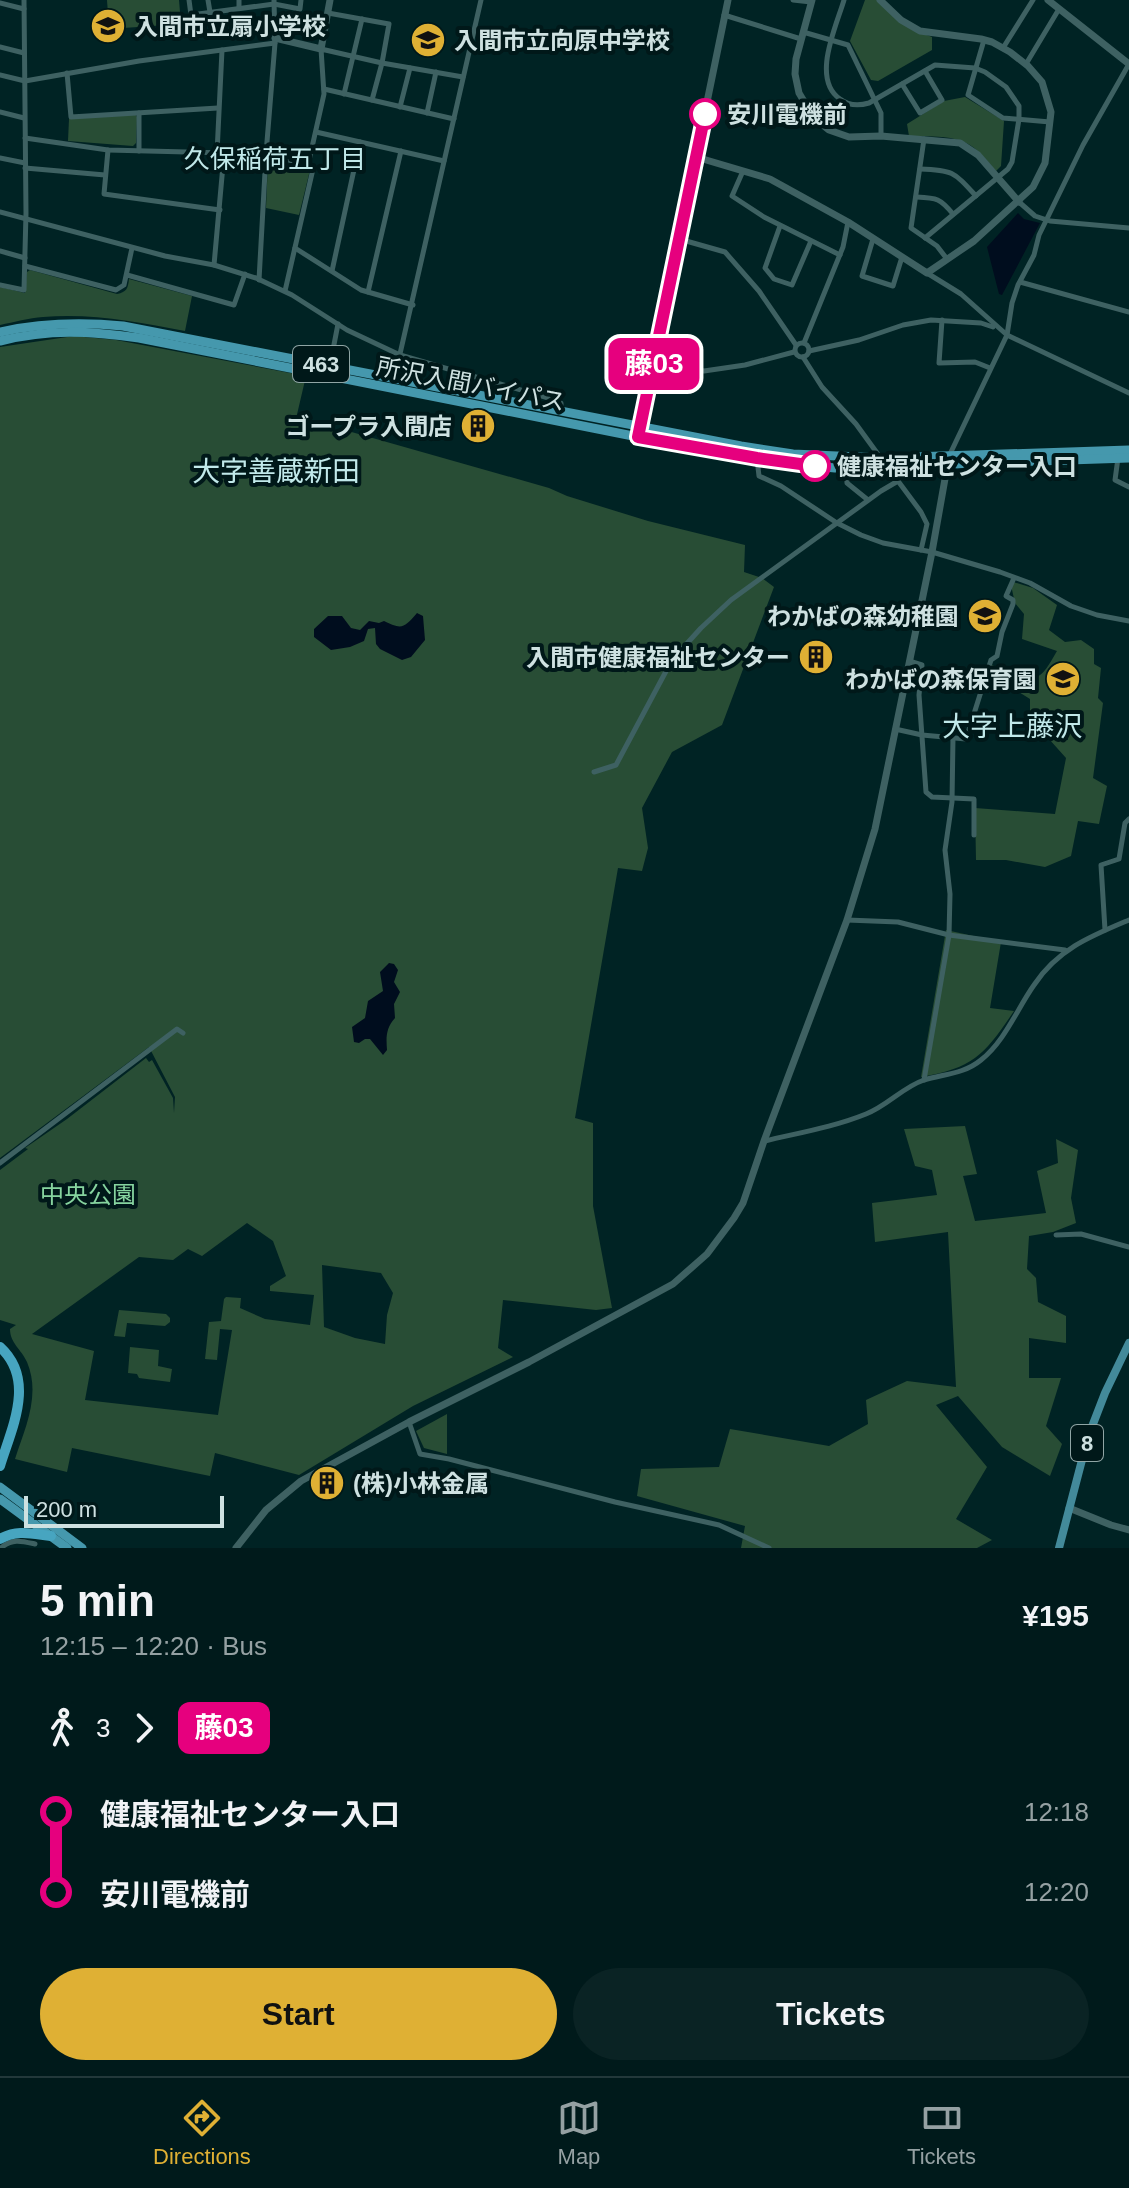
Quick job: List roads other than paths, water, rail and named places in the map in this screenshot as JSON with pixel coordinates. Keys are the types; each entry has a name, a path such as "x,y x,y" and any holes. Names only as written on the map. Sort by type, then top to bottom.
{"highway":[{"name":"所沢入間バイパス","path":"0,332 56,323 123,326 330,366 394,384 561,410 639,432 793,454 948,459 1124,458"},
{"name":"所沢入間バイパス","path":"0,341 34,334 91,331 139,338 394,384 796,464 846,467 1129,450"},
{"path":"0,1347 15,1365 20,1383 19,1405 0,1446"},
{"path":"0,1356 14,1384 10,1425 0,1466"},
{"path":"0,1487 82,1548"},
{"path":"0,1499 67,1548"},
{"path":"0,1539 20,1532 51,1536"}],"main road":[{"name":"8","path":"1059,1548 1096,1414 1129,1343"}],"street":[{"path":"0,285 24,290 24,0"},
{"path":"189,0 191,15 274,2 300,9 301,0"},
{"path":"208,0 210,12"},
{"path":"239,0 239,8"},
{"path":"308,165 324,89 321,49 330,0"},
{"path":"394,384 481,0"},
{"path":"639,432 728,0"},
{"path":"793,0 811,1 796,59 796,84 814,118 829,130 849,137 949,141 978,155 1030,213 1046,220 1129,228"},
{"path":"844,0 825,69 832,93 841,100 860,106 935,65 975,68 985,72 1006,87 1019,106 1012,162 1008,169 925,238"},
{"path":"880,0 901,20 920,31 984,40 1003,48 1035,73 1047,92 1051,112 1041,173 1033,187 974,241 927,273"},
{"path":"1003,48 1033,0"},
{"path":"236,1548 266,1510 301,1481 529,1362 683,1276 707,1254 743,1203 847,920 875,829 948,459 1007,335 1012,303 1034,255 1039,235 1083,145 1129,64 1048,0"},
{"path":"259,280 275,41 274,2"},
{"path":"0,3 24,9"},
{"path":"1026,64 1059,9"},
{"path":"328,13 389,24 372,100"},
{"path":"724,15 848,45 881,113 881,136"},
{"path":"344,94 362,19"},
{"path":"984,40 968,95 1003,118 1051,122"},
{"path":"0,75 25,81 275,41 463,77"},
{"path":"0,47 24,53"},
{"path":"217,153 222,50"},
{"path":"400,107 410,68"},
{"path":"902,84 920,113 942,100 925,71"},
{"path":"427,113 436,72"},
{"path":"67,73 71,117 218,108"},
{"path":"324,89 454,119"},
{"path":"0,112 24,118"},
{"path":"139,113 139,151"},
{"path":"316,132 444,161"},
{"path":"25,138 108,150 266,154 308,165 313,169 285,291"},
{"path":"924,139 911,228 937,246 947,259"},
{"path":"332,271 360,142"},
{"path":"108,150 104,194 220,210"},
{"path":"368,292 401,151"},
{"path":"214,265 224,154"},
{"path":"696,157 770,179 848,222 927,273 972,303 1007,335 1129,393"},
{"path":"0,158 25,166 105,175"},
{"path":"920,169 946,170 957,175 976,196"},
{"path":"744,171 732,196 780,226 840,255"},
{"path":"916,197 936,198 953,214"},
{"path":"0,212 132,248 245,274 285,291 338,324 400,355 552,399 561,403 561,410"},
{"path":"654,361 704,371 745,365 804,343 840,255 848,222"},
{"path":"780,226 765,268 774,279 792,285 811,241"},
{"path":"679,239 725,252 759,291 799,357 803,357 822,387 856,424 881,458"},
{"path":"873,239 862,276 893,286 902,257"},
{"path":"0,251 25,262 116,290 124,285 132,248"},
{"path":"295,248 352,286 413,305"},
{"path":"127,275 234,305 245,274"},
{"path":"1020,282 1129,312"},
{"path":"803,357 809,351 859,340 903,325 942,320 981,323 998,329"},
{"path":"942,320 939,363 975,362 991,368"},
{"path":"330,366 338,324"},
{"path":"804,343 809,351"},
{"path":"757,458 759,476 763,480 781,486 837,523 883,543 932,552 1030,583 1071,606 1129,621"},
{"path":"1124,458 1115,480 1129,487"},
{"path":"846,467 847,483 868,500"},
{"path":"594,772 616,765 672,660 701,628 731,600 898,481 927,524 921,550"},
{"path":"895,729 966,739 986,673 991,660 997,656 1013,604 1013,600 1006,596 1014,578"},
{"path":"909,661 922,665 919,695 926,792 932,797 974,799 974,835"},
{"path":"924,1080 949,935 950,894 945,850 952,798 953,737"},
{"path":"1105,930 1101,865 1119,859 1125,823 1129,819"},
{"path":"847,920 898,922 949,935 1066,950"},
{"path":"764,1141 868,1113 924,1080 968,1069 984,1058 1050,964 1066,950 1129,920"},
{"path":"0,1163 177,1029 183,1033"},
{"path":"1056,1235 1081,1234 1129,1247"},
{"path":"409,1422 420,1454 719,1525 769,1548"},
{"path":"1069,1508 1129,1530"},
{"path":"1,1548 17,1540 35,1544"}],"water":[{"path":"1018,213 1024,219 1040,223 1002,295 999,294 987,247"},
{"path":"417,613 423,616 425,640 411,657 402,660 380,649 376,644 375,628 368,629 364,641 331,650 314,637 314,629 328,616 342,616 351,628 360,630 369,621 402,626"},
{"path":"389,963 398,970 394,982 400,992 394,1004 395,1018 388,1029 387,1050 383,1055 370,1039 354,1042 352,1027 365,1018 368,1001 383,991 380,972"}],"place":[{"name":"入間市立扇小学校","path":"108,26"},
{"name":"入間市立向原中学校","path":"428,40"},
{"name":"安川電機前","path":"705,114"},
{"name":"ゴープラ入間店","path":"478,426"},
{"name":"健康福祉センター入口","path":"815,466"},
{"name":"わかばの森幼稚園","path":"985,616"},
{"name":"入間市健康福祉センター","path":"816,657"},
{"name":"わかばの森保育園","path":"1063,679"},
{"name":"(株)小林金属","path":"327,1483"}],"district":[{"name":"久保稲荷五丁目","path":"275,159"},
{"name":"大字善蔵新田","path":"276,471"},
{"name":"大字上藤沢","path":"1012,726"}],"park label":[{"name":"中央公園","path":"88,1194"}]}
